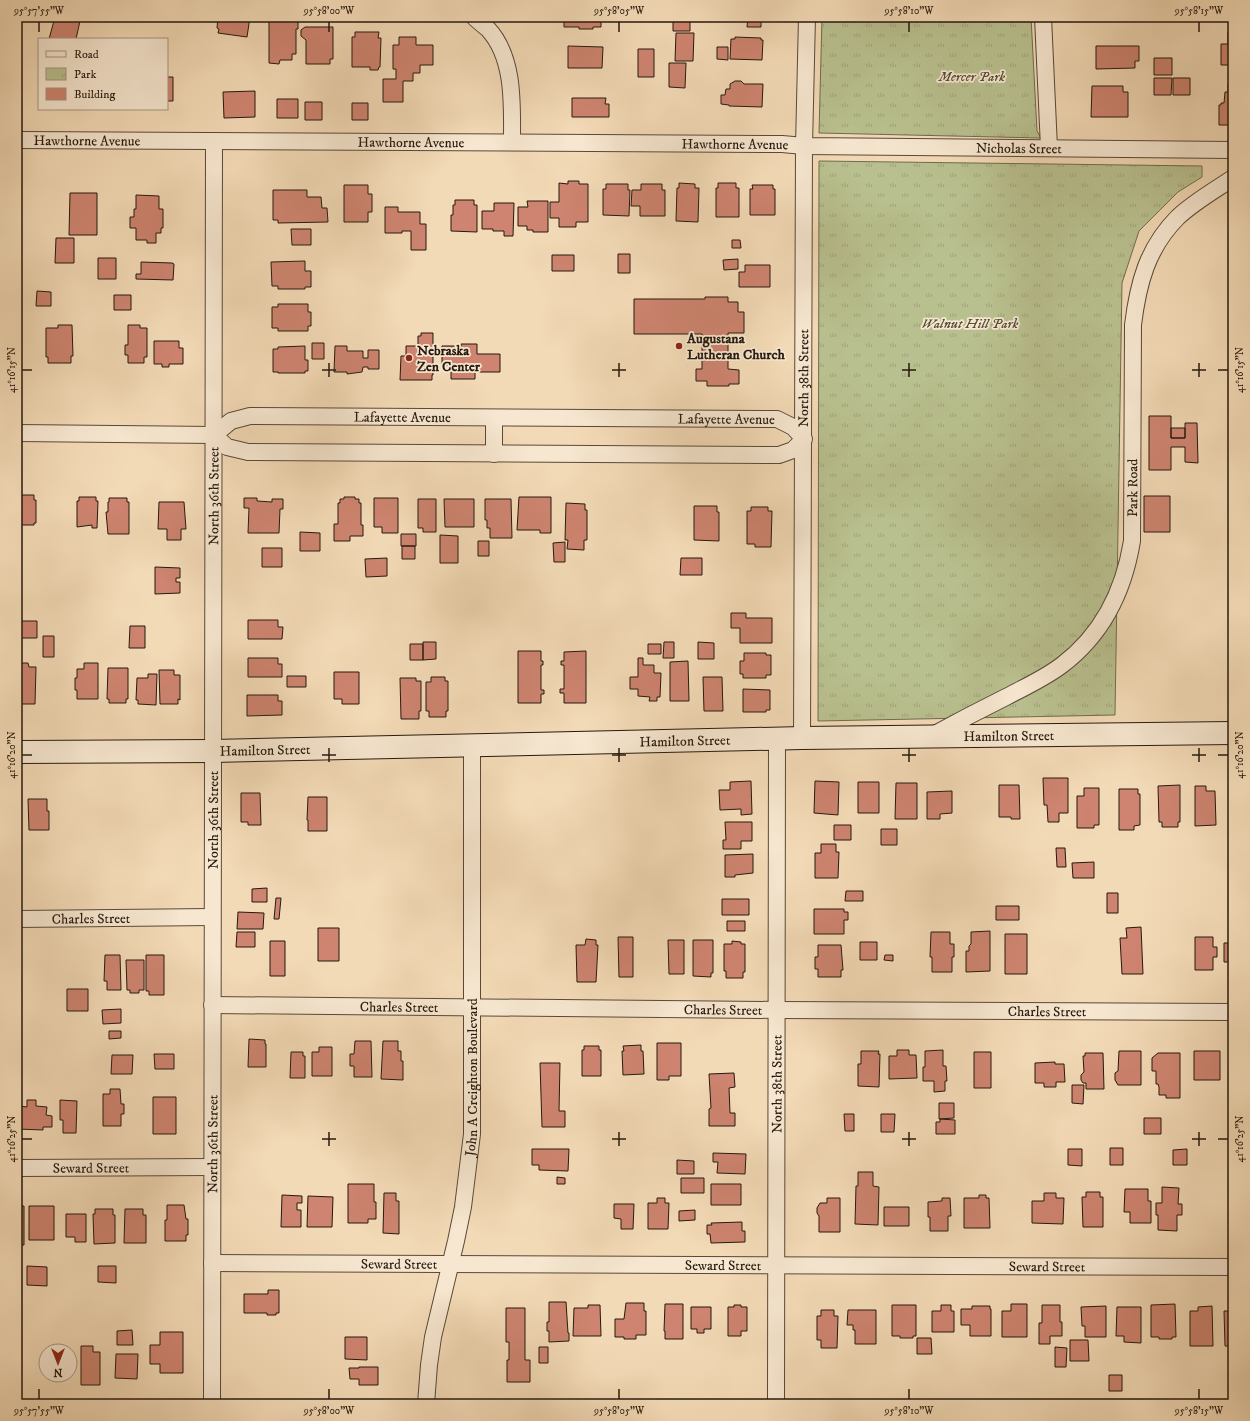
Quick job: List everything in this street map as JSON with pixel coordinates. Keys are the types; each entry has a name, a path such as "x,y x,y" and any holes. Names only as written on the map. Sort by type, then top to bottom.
{"main road":[{"name":"Hamilton Street","path":"17,752 213,751 802,738 1233,733"}],"street":[{"path":"474,17 489,30 506,63 510,82 512,142"},
{"name":"North 38th Street","path":"802,738 804,146 807,17"},
{"path":"1043,17 1049,148"},
{"name":"Hawthorne Avenue","path":"17,140 782,144 804,146"},
{"name":"North 36th Street","path":"212,1404 214,141"},
{"name":"Nicholas Street","path":"804,146 1233,150"},
{"name":"Park Road","path":"929,737 1027,686 1061,666 1087,642 1100,627 1109,612 1119,592 1125,575 1132,541 1133,325 1136,298 1143,273 1159,242 1178,217 1188,208 1233,178"},
{"name":"Lafayette Avenue","path":"214,435 231,421 250,416 777,420 793,427 804,439"},
{"path":"494,418 494,454"},
{"path":"17,433 214,435 227,447 248,452 494,454 779,455 793,450 804,439"},
{"name":"North 38th Street","path":"776,1404 777,739"},
{"name":"John A Creighton Boulevard","path":"426,1404 433,1337 463,1207 472,1134 472,746"},
{"name":"Charles Street","path":"17,919 212,917"},
{"name":"Charles Street","path":"212,1006 1233,1012"},
{"name":"Seward Street","path":"17,1168 212,1167"},
{"name":"Seward Street","path":"212,1262 1233,1267"}],"green space":[{"name":"Mercer Park","path":"822,17 1031,17 1037,131 1041,138 819,133"},
{"name":"Walnut Hill Park","path":"819,161 1202,166 1202,177 1178,192 1139,231 1122,283 1115,715 818,721"}],"building":[{"path":"55,17 65,17 80,21 76,38 49,38"},
{"path":"218,17 250,17 247,37 218,33"},
{"path":"269,17 298,17 298,29 296,29 296,54 292,54 292,60 280,60 279,64 269,63"},
{"path":"564,17 601,17 601,27 593,27 593,29 579,29 579,27 564,27"},
{"path":"748,17 761,17 761,27 747,27"},
{"path":"673,19 690,19 690,31 673,31"},
{"path":"305,27 333,27 333,59 330,59 330,64 306,64 306,40 301,36 301,30"},
{"path":"355,32 379,32 378,38 381,38 380,67 378,70 370,70 370,67 352,67 352,37 355,37"},
{"path":"1228,32 1233,32 1233,74 1231,74 1231,65 1221,65 1221,44 1228,44"},
{"path":"676,33 694,33 693,61 675,61"},
{"path":"399,37 416,37 416,45 433,45 433,65 420,65 420,73 413,73 413,81 403,81 403,102 383,102 383,79 396,79 396,69 393,69 393,45 399,45"},
{"path":"735,37 761,38 761,40 763,40 762,60 730,59 731,39 735,39"},
{"path":"568,46 603,47 602,68 568,68"},
{"path":"1096,46 1139,46 1139,61 1135,61 1135,68 1096,69"},
{"path":"717,47 728,47 728,60 717,59"},
{"path":"638,49 654,49 654,77 638,77"},
{"path":"1154,58 1172,58 1172,75 1154,75"},
{"path":"669,63 686,63 685,88 669,87"},
{"path":"168,77 173,77 173,101 168,101"},
{"path":"1154,78 1172,78 1171,95 1154,95"},
{"path":"1173,78 1190,78 1190,95 1173,95"},
{"path":"735,81 741,81 744,84 763,84 762,107 729,106 721,104 721,95 725,95 726,89 730,89 730,84"},
{"path":"1228,84 1233,84 1233,125 1219,125 1219,105 1224,103 1225,92 1228,92"},
{"path":"1092,86 1123,86 1123,92 1128,92 1128,117 1091,117"},
{"path":"255,91 255,117 224,118 223,92"},
{"path":"572,98 606,98 605,104 609,104 609,117 572,117"},
{"path":"277,99 298,99 298,118 277,118"},
{"path":"305,102 322,102 322,120 305,120"},
{"path":"352,103 368,103 368,120 352,120"},
{"path":"568,181 579,181 579,184 588,184 588,222 576,222 576,227 559,227 559,218 550,218 550,202 559,202 559,183 568,184"},
{"path":"679,183 695,184 695,188 699,188 698,222 676,221 677,188 679,188"},
{"path":"718,183 736,183 736,188 739,188 739,217 716,217 716,188 718,188"},
{"path":"606,184 628,184 628,190 630,190 629,216 603,215 603,189 606,189"},
{"path":"641,184 662,184 662,190 665,190 665,216 640,216 640,206 631,206 632,190 641,190"},
{"path":"344,185 368,185 368,194 372,194 372,212 368,212 368,222 344,222"},
{"path":"752,185 773,185 773,189 775,189 775,215 750,215 750,189 753,189"},
{"path":"273,190 307,190 307,197 321,197 322,208 327,208 328,222 278,223 278,220 273,220"},
{"path":"70,193 97,193 97,235 69,235"},
{"path":"136,195 159,196 159,209 163,209 163,228 161,228 161,233 156,233 156,243 147,243 147,240 136,240 136,228 130,228 130,217 134,217 134,209 136,209"},
{"path":"455,200 474,200 474,205 477,205 477,232 451,231 451,215 453,215 453,205 455,205"},
{"path":"527,201 548,201 548,232 533,232 533,230 527,230 527,226 518,226 518,207 528,207"},
{"path":"494,203 514,203 513,236 504,236 504,231 482,229 482,211 494,211"},
{"path":"385,207 398,207 398,212 420,212 420,224 426,224 426,250 411,250 411,231 402,231 402,233 385,233"},
{"path":"291,229 311,229 311,245 292,245"},
{"path":"56,238 74,238 74,263 55,263"},
{"path":"732,240 740,240 741,248 732,248"},
{"path":"618,254 630,254 630,273 618,273"},
{"path":"552,255 574,255 574,271 552,271"},
{"path":"98,258 116,258 116,279 98,279"},
{"path":"738,259 738,269 724,270 723,260"},
{"path":"305,261 305,271 311,271 311,287 305,287 305,289 278,289 278,286 272,286 271,262"},
{"path":"141,262 174,264 173,280 136,279 136,274 141,274"},
{"path":"745,265 770,265 770,287 739,287 739,272 745,272"},
{"path":"37,291 51,292 51,306 36,306"},
{"path":"114,295 131,295 131,310 114,310"},
{"path":"705,297 728,297 728,302 738,302 738,312 744,312 744,333 728,333 728,369 739,370 739,384 729,384 729,386 707,386 707,381 696,381 696,369 702,369 702,334 634,334 634,299 705,299"},
{"path":"278,304 308,304 308,312 311,312 311,326 308,326 308,331 278,331 278,328 272,328 272,307 278,307"},
{"path":"58,325 72,325 73,356 71,356 71,363 48,363 48,357 46,357 46,328 58,328"},
{"path":"128,325 140,325 140,328 147,328 147,357 144,357 144,363 128,363 128,355 125,355 125,345 128,345"},
{"path":"421,333 433,333 432,380 400,380 401,356 406,356 406,346 418,346 418,336 421,336"},
{"path":"154,341 179,341 179,348 183,348 183,364 169,364 169,367 162,367 162,364 154,364"},
{"path":"312,343 324,343 324,359 312,359"},
{"path":"461,344 477,344 477,354 500,354 500,372 475,372 475,379 451,379 451,365 442,365 442,346 461,346"},
{"path":"305,346 305,360 308,360 308,371 305,371 305,373 273,372 273,349 278,349 278,347"},
{"path":"335,346 347,346 347,351 363,351 363,358 368,358 368,350 379,350 379,369 368,369 368,367 363,367 362,372 347,374 347,372 334,372"},
{"path":"1149,416 1171,416 1171,438 1185,438 1185,423 1197,423 1198,463 1185,462 1185,447 1171,447 1171,470 1149,470"},
{"path":"1171,428 1185,428 1185,438 1171,438"},
{"path":"17,495 34,495 34,500 36,500 36,523 34,523 34,525 21,525 21,523 17,523"},
{"path":"1144,496 1170,496 1170,532 1144,532"},
{"path":"79,497 96,497 96,501 98,501 97,528 92,528 92,525 77,527 77,501 79,501"},
{"path":"344,497 355,497 355,499 359,499 359,503 361,503 361,525 363,525 363,536 350,536 350,541 334,541 334,524 338,524 338,503 340,503 340,499 344,499"},
{"path":"519,497 551,497 551,533 540,533 540,530 517,530"},
{"path":"109,498 127,498 127,502 129,502 129,534 108,534 106,512 108,512"},
{"path":"244,498 257,498 257,501 272,502 272,499 283,499 283,509 280,509 279,533 248,533 249,508 244,508"},
{"path":"374,498 398,498 398,533 382,533 382,527 374,527"},
{"path":"418,499 436,499 436,532 423,532 423,528 418,528"},
{"path":"444,499 474,499 474,527 445,527"},
{"path":"485,499 511,499 512,538 490,538 490,528 487,528 487,520 485,520"},
{"path":"159,502 184,502 186,529 181,529 181,540 167,540 167,529 158,529"},
{"path":"566,503 585,504 585,510 587,510 587,540 584,540 584,550 567,549 568,540 565,540"},
{"path":"694,506 717,506 717,512 719,512 719,541 694,540"},
{"path":"751,507 768,507 768,511 772,511 771,547 755,547 755,544 747,544 747,511 751,511"},
{"path":"300,532 320,533 320,551 300,551"},
{"path":"401,534 416,534 416,546 401,546"},
{"path":"440,535 458,536 458,563 440,563"},
{"path":"478,541 489,541 489,556 478,556"},
{"path":"565,542 565,562 554,562 553,543"},
{"path":"402,546 415,546 415,559 402,559"},
{"path":"262,548 282,548 282,567 262,567"},
{"path":"387,558 387,576 366,577 365,559"},
{"path":"681,558 702,558 702,575 680,575"},
{"path":"155,567 180,568 180,578 176,578 176,582 180,582 180,593 155,594"},
{"path":"731,613 746,613 746,618 772,618 772,643 740,643 740,628 731,628"},
{"path":"248,620 278,620 278,627 283,627 282,639 248,639"},
{"path":"20,621 37,621 37,638 20,638"},
{"path":"130,626 145,626 145,648 129,648"},
{"path":"43,636 54,636 54,657 43,657"},
{"path":"423,642 436,642 436,659 423,660"},
{"path":"664,642 674,642 674,658 663,658"},
{"path":"698,642 714,643 714,659 698,659"},
{"path":"410,644 423,644 423,660 410,660"},
{"path":"648,644 661,644 661,654 648,654"},
{"path":"518,651 541,651 541,661 543,661 543,665 541,665 541,690 544,690 544,694 541,694 541,703 518,703"},
{"path":"586,651 586,703 564,703 564,693 560,693 560,689 564,689 564,665 561,665 561,661 564,661 564,652"},
{"path":"744,653 766,653 766,655 771,655 771,675 766,675 766,678 743,678 743,674 740,674 740,661 744,661"},
{"path":"248,658 278,658 278,664 282,664 282,677 248,677"},
{"path":"638,658 643,658 643,665 654,665 654,673 661,673 660,697 657,697 657,701 649,701 650,697 638,696 638,689 630,689 630,677 638,677"},
{"path":"688,661 689,701 670,701 670,662"},
{"path":"17,663 28,663 29,667 36,667 35,704 17,704"},
{"path":"84,663 98,663 98,699 77,699 75,678 77,678 77,669 84,669"},
{"path":"108,668 128,668 128,699 126,699 126,703 109,703 109,699 107,699"},
{"path":"159,670 174,670 174,675 180,675 180,700 178,699 178,704 160,704"},
{"path":"334,672 359,672 359,704 342,704 342,699 334,699"},
{"path":"148,674 157,674 156,705 138,704 138,700 136,700 137,678 148,678"},
{"path":"287,676 306,676 306,687 287,687"},
{"path":"431,677 445,677 445,681 448,681 448,711 446,711 446,717 429,717 429,711 426,711 426,682 431,682"},
{"path":"703,677 722,677 723,711 704,711"},
{"path":"400,678 416,678 416,681 421,681 421,711 419,711 419,719 401,719"},
{"path":"743,689 770,690 770,710 766,710 766,712 743,712"},
{"path":"247,695 278,695 278,701 282,701 282,715 247,716"},
{"path":"1043,778 1068,778 1068,813 1059,813 1059,822 1048,822 1047,805 1044,805"},
{"path":"751,781 752,814 741,815 741,809 720,810 719,790 730,790 730,782"},
{"path":"815,781 839,782 838,815 814,813"},
{"path":"858,782 879,782 879,813 858,813"},
{"path":"896,783 917,783 917,819 895,819"},
{"path":"999,785 1019,785 1020,819 999,817"},
{"path":"1180,785 1180,822 1178,822 1178,827 1162,827 1162,822 1159,822 1158,786"},
{"path":"1195,786 1206,786 1206,791 1215,791 1216,825 1195,826"},
{"path":"1084,788 1099,788 1099,825 1094,825 1094,828 1077,828 1077,796 1084,796"},
{"path":"1119,789 1138,789 1138,794 1140,794 1140,825 1134,826 1134,830 1119,830"},
{"path":"952,791 952,813 940,814 940,819 927,819 927,792"},
{"path":"241,793 260,793 261,825 248,825 248,822 241,822"},
{"path":"308,797 327,797 327,831 308,831"},
{"path":"28,799 47,799 47,811 49,811 49,830 29,830"},
{"path":"725,822 752,822 752,841 741,841 741,849 723,849 723,840 726,840"},
{"path":"834,825 851,825 851,840 834,840"},
{"path":"881,829 897,829 897,845 881,845"},
{"path":"821,844 836,844 836,852 839,852 838,878 815,878 815,853 821,853"},
{"path":"1056,848 1065,848 1066,867 1057,867"},
{"path":"753,854 753,873 735,875 735,877 725,877 725,855"},
{"path":"1094,862 1094,878 1073,878 1072,863"},
{"path":"267,888 267,902 252,902 252,889"},
{"path":"846,891 863,891 863,901 845,901"},
{"path":"1107,893 1118,893 1118,913 1107,913"},
{"path":"276,898 281,898 279,919 274,919"},
{"path":"722,899 749,899 749,915 722,915"},
{"path":"996,906 1019,906 1019,920 996,920"},
{"path":"814,909 844,909 844,912 848,912 848,920 844,920 844,934 814,934"},
{"path":"238,912 264,913 263,929 237,929"},
{"path":"727,921 745,921 745,931 727,931"},
{"path":"1141,927 1143,974 1122,974 1120,938 1127,938 1126,928"},
{"path":"318,928 339,928 339,961 318,961"},
{"path":"990,931 990,971 966,972 966,951 969,951 969,946 971,944 971,932"},
{"path":"237,932 255,932 255,947 236,947"},
{"path":"931,932 950,932 950,944 954,944 952,972 932,972 932,957 930,957"},
{"path":"1005,934 1027,934 1027,974 1005,974"},
{"path":"618,937 633,937 633,977 619,977"},
{"path":"1195,937 1213,937 1213,947 1217,947 1217,957 1213,957 1213,970 1195,970"},
{"path":"586,939 596,940 596,945 598,945 596,982 577,982 576,945 585,945"},
{"path":"668,940 684,940 684,974 669,974"},
{"path":"693,940 713,940 713,973 711,973 711,977 693,976"},
{"path":"270,941 285,941 285,976 270,976"},
{"path":"732,941 745,944 745,972 743,972 743,978 726,978 726,971 724,971 724,944 732,944"},
{"path":"860,942 877,942 877,960 860,960"},
{"path":"1224,943 1233,943 1233,962 1224,962"},
{"path":"818,945 841,945 843,970 841,970 841,977 818,977 818,969 815,969 815,957 818,957"},
{"path":"105,955 120,955 121,990 107,990 107,981 104,981"},
{"path":"146,955 164,955 164,995 149,995 149,991 146,991"},
{"path":"885,955 893,955 893,961 884,960"},
{"path":"126,960 144,960 144,990 139,990 139,993 130,993 130,990 127,990"},
{"path":"67,989 88,989 88,1011 67,1011"},
{"path":"121,1009 121,1023 103,1024 102,1010"},
{"path":"109,1031 121,1031 121,1038 109,1039"},
{"path":"249,1039 265,1040 266,1067 248,1067"},
{"path":"355,1041 371,1041 372,1077 354,1077 354,1066 350,1066 350,1054 354,1054"},
{"path":"383,1041 398,1041 398,1051 401,1051 401,1061 403,1061 403,1080 381,1079"},
{"path":"657,1043 681,1043 681,1076 669,1076 669,1080 657,1080"},
{"path":"641,1045 641,1051 643,1051 644,1074 623,1075 623,1046"},
{"path":"584,1046 599,1046 599,1050 601,1050 601,1076 582,1076 582,1050 584,1050"},
{"path":"319,1047 332,1047 332,1076 312,1076 312,1052 319,1052"},
{"path":"897,1050 909,1050 909,1055 916,1055 917,1078 889,1079 889,1056 897,1056"},
{"path":"943,1050 943,1066 946,1066 947,1081 945,1081 945,1091 934,1092 934,1081 923,1081 925,1051"},
{"path":"861,1051 879,1051 879,1087 858,1086 858,1064 861,1064"},
{"path":"1119,1051 1141,1051 1141,1085 1118,1085 1115,1080 1115,1073 1118,1071"},
{"path":"1194,1051 1220,1051 1220,1080 1194,1080"},
{"path":"291,1052 303,1052 303,1056 305,1056 305,1078 290,1078"},
{"path":"974,1052 991,1052 991,1088 974,1088"},
{"path":"1085,1053 1103,1053 1104,1089 1086,1089 1086,1083 1083,1083 1081,1080 1081,1075 1084,1072 1083,1056 1085,1056"},
{"path":"1158,1053 1180,1053 1180,1098 1166,1098 1166,1095 1159,1095 1159,1087 1158,1084 1156,1084 1156,1071 1152,1071 1152,1058"},
{"path":"154,1054 174,1054 174,1069 155,1069"},
{"path":"112,1055 133,1055 132,1074 111,1074"},
{"path":"1055,1062 1055,1064 1064,1064 1065,1082 1056,1082 1056,1087 1044,1087 1044,1083 1035,1083 1035,1063"},
{"path":"540,1063 560,1063 559,1111 565,1111 565,1127 542,1127"},
{"path":"734,1073 735,1087 729,1088 730,1113 735,1113 735,1126 709,1126 709,1109 711,1108 709,1074"},
{"path":"1072,1085 1084,1085 1083,1104 1072,1103"},
{"path":"110,1089 120,1089 121,1104 124,1104 124,1114 121,1114 121,1126 103,1126 103,1094 110,1094"},
{"path":"153,1097 176,1097 176,1134 153,1134"},
{"path":"27,1100 36,1100 36,1106 47,1107 46,1115 52,1116 52,1127 43,1127 43,1130 18,1129 19,1106 27,1107"},
{"path":"60,1100 77,1101 76,1133 63,1133 63,1120 60,1120"},
{"path":"939,1103 954,1103 954,1118 939,1119"},
{"path":"844,1114 854,1114 854,1131 845,1131"},
{"path":"881,1114 895,1114 894,1132 881,1132"},
{"path":"1144,1118 1161,1118 1161,1134 1144,1134"},
{"path":"940,1119 955,1120 955,1134 936,1134 936,1122 940,1122"},
{"path":"1110,1148 1123,1148 1123,1165 1110,1165"},
{"path":"532,1149 569,1149 568,1171 539,1170 539,1165 532,1165"},
{"path":"1068,1149 1082,1149 1082,1166 1068,1165"},
{"path":"1187,1149 1187,1165 1173,1165 1173,1150"},
{"path":"713,1153 746,1154 745,1174 717,1173 718,1162 713,1162"},
{"path":"677,1160 694,1161 694,1174 677,1174"},
{"path":"858,1172 873,1172 873,1186 879,1187 878,1225 855,1224"},
{"path":"557,1177 565,1178 565,1184 557,1184"},
{"path":"681,1178 704,1178 704,1193 681,1193"},
{"path":"348,1184 374,1184 376,1219 368,1219 368,1223 348,1223"},
{"path":"711,1184 741,1184 741,1205 711,1205"},
{"path":"1162,1187 1179,1188 1178,1204 1182,1204 1182,1215 1177,1215 1177,1231 1158,1230 1156,1203 1162,1203"},
{"path":"1125,1189 1148,1189 1148,1201 1151,1201 1151,1223 1130,1223 1130,1212 1124,1212"},
{"path":"1086,1192 1100,1192 1100,1197 1103,1197 1103,1227 1083,1227 1082,1197 1086,1197"},
{"path":"384,1193 396,1193 396,1201 399,1201 399,1234 383,1233"},
{"path":"1044,1193 1056,1193 1056,1198 1064,1198 1063,1224 1032,1223 1032,1201 1044,1201"},
{"path":"1230,1193 1233,1193 1233,1223 1230,1223"},
{"path":"282,1195 302,1196 302,1203 297,1203 297,1210 301,1210 301,1227 281,1227"},
{"path":"979,1195 986,1195 986,1198 989,1198 990,1228 964,1228 964,1198 979,1198"},
{"path":"308,1196 333,1197 332,1227 307,1227"},
{"path":"657,1198 665,1198 665,1203 669,1203 668,1229 648,1229 648,1203 657,1203"},
{"path":"827,1198 840,1198 840,1232 819,1232 819,1216 817,1213 817,1208 820,1203 827,1203"},
{"path":"942,1198 950,1198 951,1216 948,1216 948,1231 930,1231 928,1202 942,1201"},
{"path":"614,1204 634,1204 633,1229 621,1229 621,1219 614,1218"},
{"path":"167,1205 184,1205 186,1219 188,1219 188,1235 186,1235 186,1241 165,1241"},
{"path":"17,1206 24,1206 24,1245 17,1245"},
{"path":"29,1206 54,1206 54,1240 29,1240"},
{"path":"884,1207 909,1207 909,1226 884,1226"},
{"path":"95,1209 113,1209 113,1215 115,1215 115,1243 94,1244 93,1214 95,1214"},
{"path":"125,1209 143,1209 143,1215 146,1215 146,1243 124,1243"},
{"path":"695,1210 695,1220 679,1221 679,1211"},
{"path":"66,1214 86,1214 86,1242 75,1242 75,1237 66,1237"},
{"path":"742,1222 742,1231 745,1231 745,1242 711,1243 710,1234 707,1234 707,1225 712,1225 711,1223"},
{"path":"27,1266 47,1267 47,1286 27,1285"},
{"path":"98,1266 116,1266 116,1283 98,1282"},
{"path":"268,1290 279,1290 279,1313 276,1313 276,1315 267,1315 267,1313 244,1313 244,1294 268,1294"},
{"path":"549,1302 566,1302 569,1341 549,1342 547,1322 549,1322"},
{"path":"626,1303 644,1303 644,1311 646,1311 646,1335 636,1335 636,1339 615,1337 615,1319 624,1319"},
{"path":"665,1304 683,1304 683,1339 665,1339"},
{"path":"1011,1304 1027,1304 1027,1337 1002,1337 1002,1311 1011,1311"},
{"path":"1175,1304 1176,1337 1172,1337 1172,1339 1159,1339 1159,1337 1151,1337 1151,1305"},
{"path":"588,1305 600,1305 601,1336 573,1336 574,1308 588,1308"},
{"path":"734,1305 747,1307 747,1331 741,1331 741,1336 728,1336 728,1307 734,1307"},
{"path":"892,1305 916,1305 916,1336 913,1336 913,1338 900,1338 900,1336 892,1336"},
{"path":"941,1305 951,1305 951,1311 954,1311 954,1332 932,1332 932,1311 941,1311"},
{"path":"1042,1305 1060,1305 1062,1336 1050,1336 1050,1344 1039,1344 1039,1323 1042,1323"},
{"path":"972,1306 990,1306 991,1336 970,1336 970,1325 961,1325 961,1309 972,1309"},
{"path":"1106,1306 1106,1337 1085,1337 1085,1326 1082,1326 1081,1307"},
{"path":"1212,1306 1213,1346 1190,1346 1190,1311 1198,1311 1198,1307"},
{"path":"691,1307 711,1307 711,1329 704,1329 704,1333 697,1333 697,1329 691,1329"},
{"path":"1117,1307 1141,1307 1141,1343 1124,1342 1124,1336 1116,1336"},
{"path":"1232,1307 1233,1346 1225,1346 1224,1311 1232,1311"},
{"path":"506,1308 525,1308 525,1360 530,1360 530,1382 507,1382 509,1342 506,1342"},
{"path":"821,1310 834,1310 834,1316 838,1316 837,1348 821,1348 821,1340 817,1340 817,1316 821,1316"},
{"path":"848,1310 876,1310 876,1344 855,1344 855,1330 853,1330 853,1325 847,1325"},
{"path":"132,1330 133,1345 117,1345 117,1331"},
{"path":"160,1332 183,1332 183,1373 160,1373 160,1364 150,1364 150,1345 160,1345"},
{"path":"345,1337 367,1337 367,1360 345,1359"},
{"path":"917,1338 931,1338 932,1354 917,1354"},
{"path":"1070,1340 1088,1340 1089,1361 1070,1361"},
{"path":"81,1346 93,1346 93,1352 100,1352 100,1385 81,1385"},
{"path":"539,1347 548,1347 548,1363 539,1363"},
{"path":"1055,1347 1067,1348 1066,1367 1055,1367"},
{"path":"116,1354 138,1354 137,1379 115,1378"},
{"path":"378,1367 378,1385 359,1385 359,1379 350,1379 349,1368"},
{"path":"1109,1375 1122,1375 1122,1391 1109,1391"},
{"path":"307,1401 323,1401 323,1404 298,1404 307,1403"},
{"path":"648,1402 663,1402 663,1404 648,1404"}],"place":[{"name":"Augustana Lutheran Church","path":"679,346"},
{"name":"Nebraska Zen Center","path":"409,358"}]}
